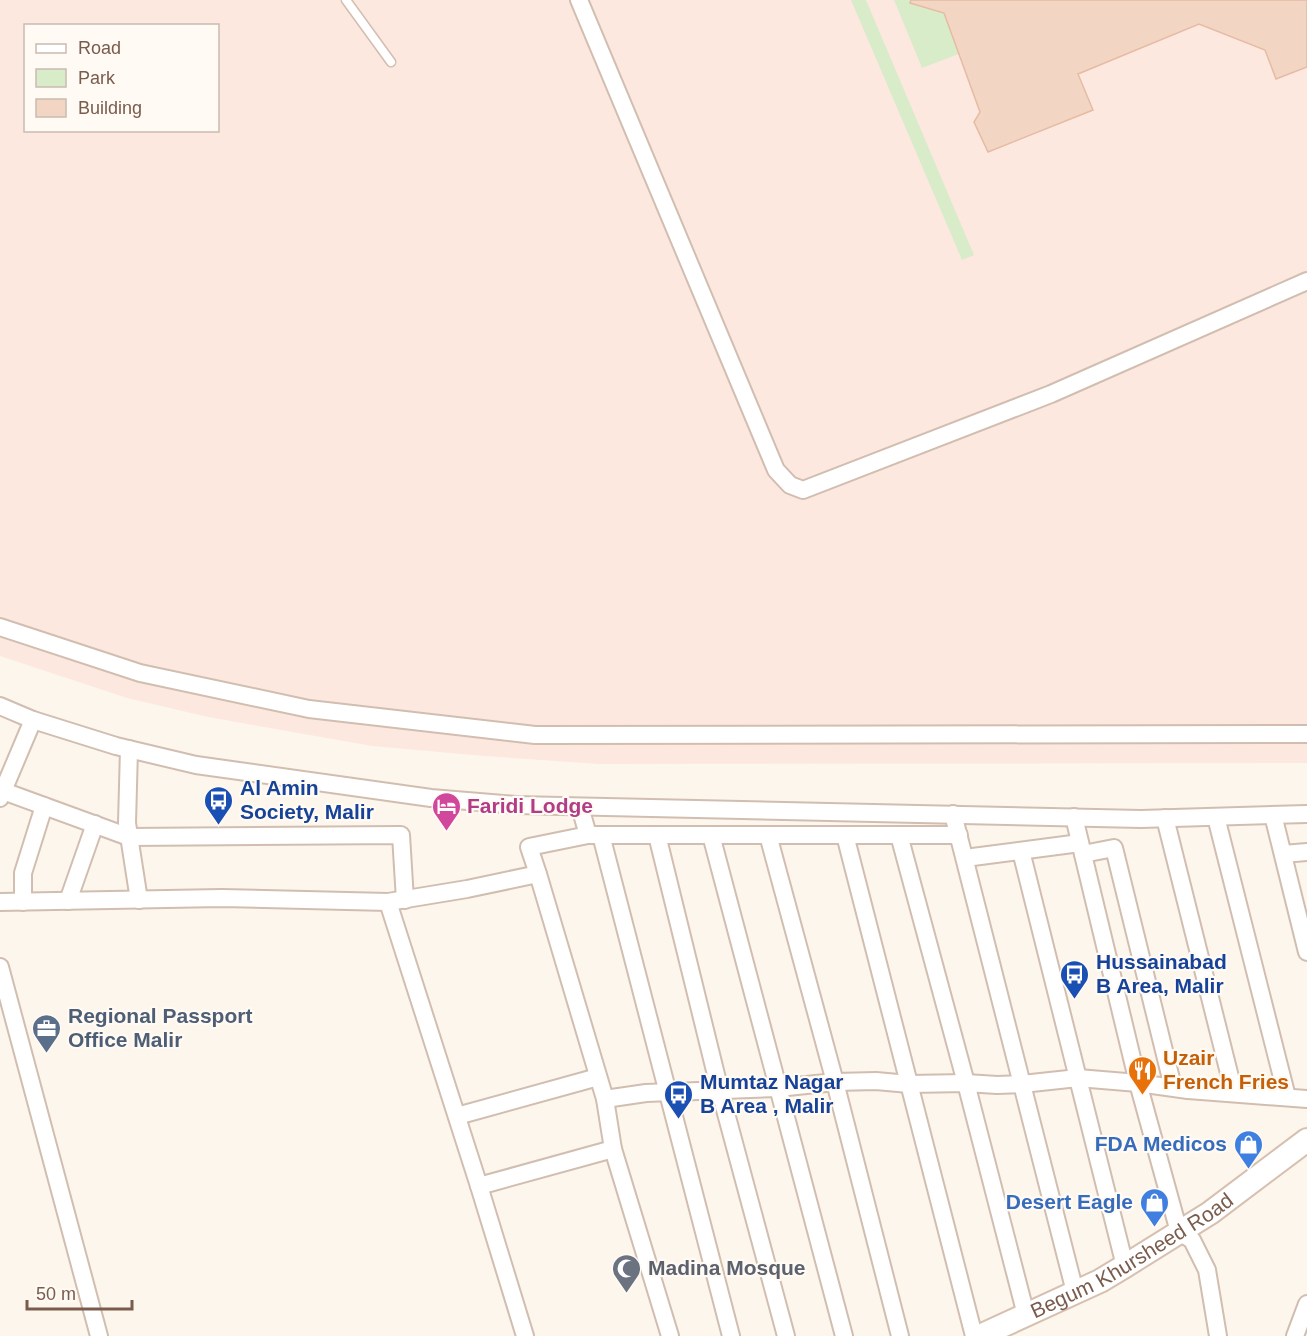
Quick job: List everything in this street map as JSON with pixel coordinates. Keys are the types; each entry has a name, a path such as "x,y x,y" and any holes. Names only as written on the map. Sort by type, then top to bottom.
{"main road":[{"name":"Begum Khursheed Road","path":"980,1336 1016,1328 1169,1257 1186,1236 1210,1213 1307,1140"},
{"name":"Begum Khursheed Road","path":"1016,1328 1076,1292 1229,1214 1307,1154"}],"street":[{"path":"579,0 776,470 790,484 804,490 1051,394 1307,281"},
{"path":"0,627 140,673 309,710 535,735 1307,734"},
{"path":"0,706 33,720 129,750 196,765 431,798 516,806 1165,818 1307,814"},
{"path":"33,720 1,795 44,806 129,837 401,835 405,900"},
{"path":"129,750 128,823 139,900"},
{"path":"23,902 23,873 44,806"},
{"path":"580,807 594,835 667,1092 731,1336"},
{"path":"953,814 1076,1292"},
{"path":"1273,815 1307,952"},
{"path":"1074,817 1138,1083 1186,1236 1207,1270 1218,1336"},
{"path":"1216,817 1287,1097"},
{"path":"1165,818 1234,1093"},
{"path":"68,902 95,825"},
{"path":"670,1336 613,1149 605,1099 529,847 594,835 959,835"},
{"path":"657,835 720,1091 786,1336"},
{"path":"711,835 844,1336"},
{"path":"768,835 835,1082 900,1336"},
{"path":"846,835 974,1336"},
{"path":"899,835 966,1083 1016,1328"},
{"path":"964,858 1021,851 1114,848 1173,1087"},
{"path":"1021,851 1125,1266"},
{"path":"1283,854 1307,852"},
{"path":"0,902 222,898 388,902 467,890 538,874"},
{"path":"388,902 525,1336"},
{"path":"0,967 99,1336"},
{"path":"457,1116 598,1077"},
{"path":"605,1099 646,1093 778,1088 835,1082 997,1085 1078,1078 1307,1099"},
{"path":"479,1186 613,1149"},
{"path":"1295,1336 1307,1304"}],"lane":[{"path":"346,0 391,62"}],"shaded area":[{"path":"0,0 1307,0 1307,763 598,764 372,746 208,717 127,698 0,656"}],"green space":[{"path":"851,0 866,0 974,255 962,260"},
{"path":"894,0 924,0 944,13 959,54 922,68"}],"building":[{"path":"911,0 1307,0 1307,67 1276,79 1265,50 1199,24 1078,74 1093,110 988,152 974,122 980,112 944,13 910,3"}],"place":[{"name":"Al Amin Society, Malir","path":"219,826"},
{"name":"Faridi Lodge","path":"446,832"},
{"name":"Hussainabad B Area, Malir","path":"1075,1000"},
{"name":"Regional Passport Office Malir","path":"47,1054"},
{"name":"Uzair French Fries","path":"1142,1096"},
{"name":"Mumtaz Nagar B Area , Malir","path":"679,1120"},
{"name":"FDA Medicos","path":"1248,1170"},
{"name":"Desert Eagle","path":"1154,1228"},
{"name":"Madina Mosque","path":"627,1294"}]}
